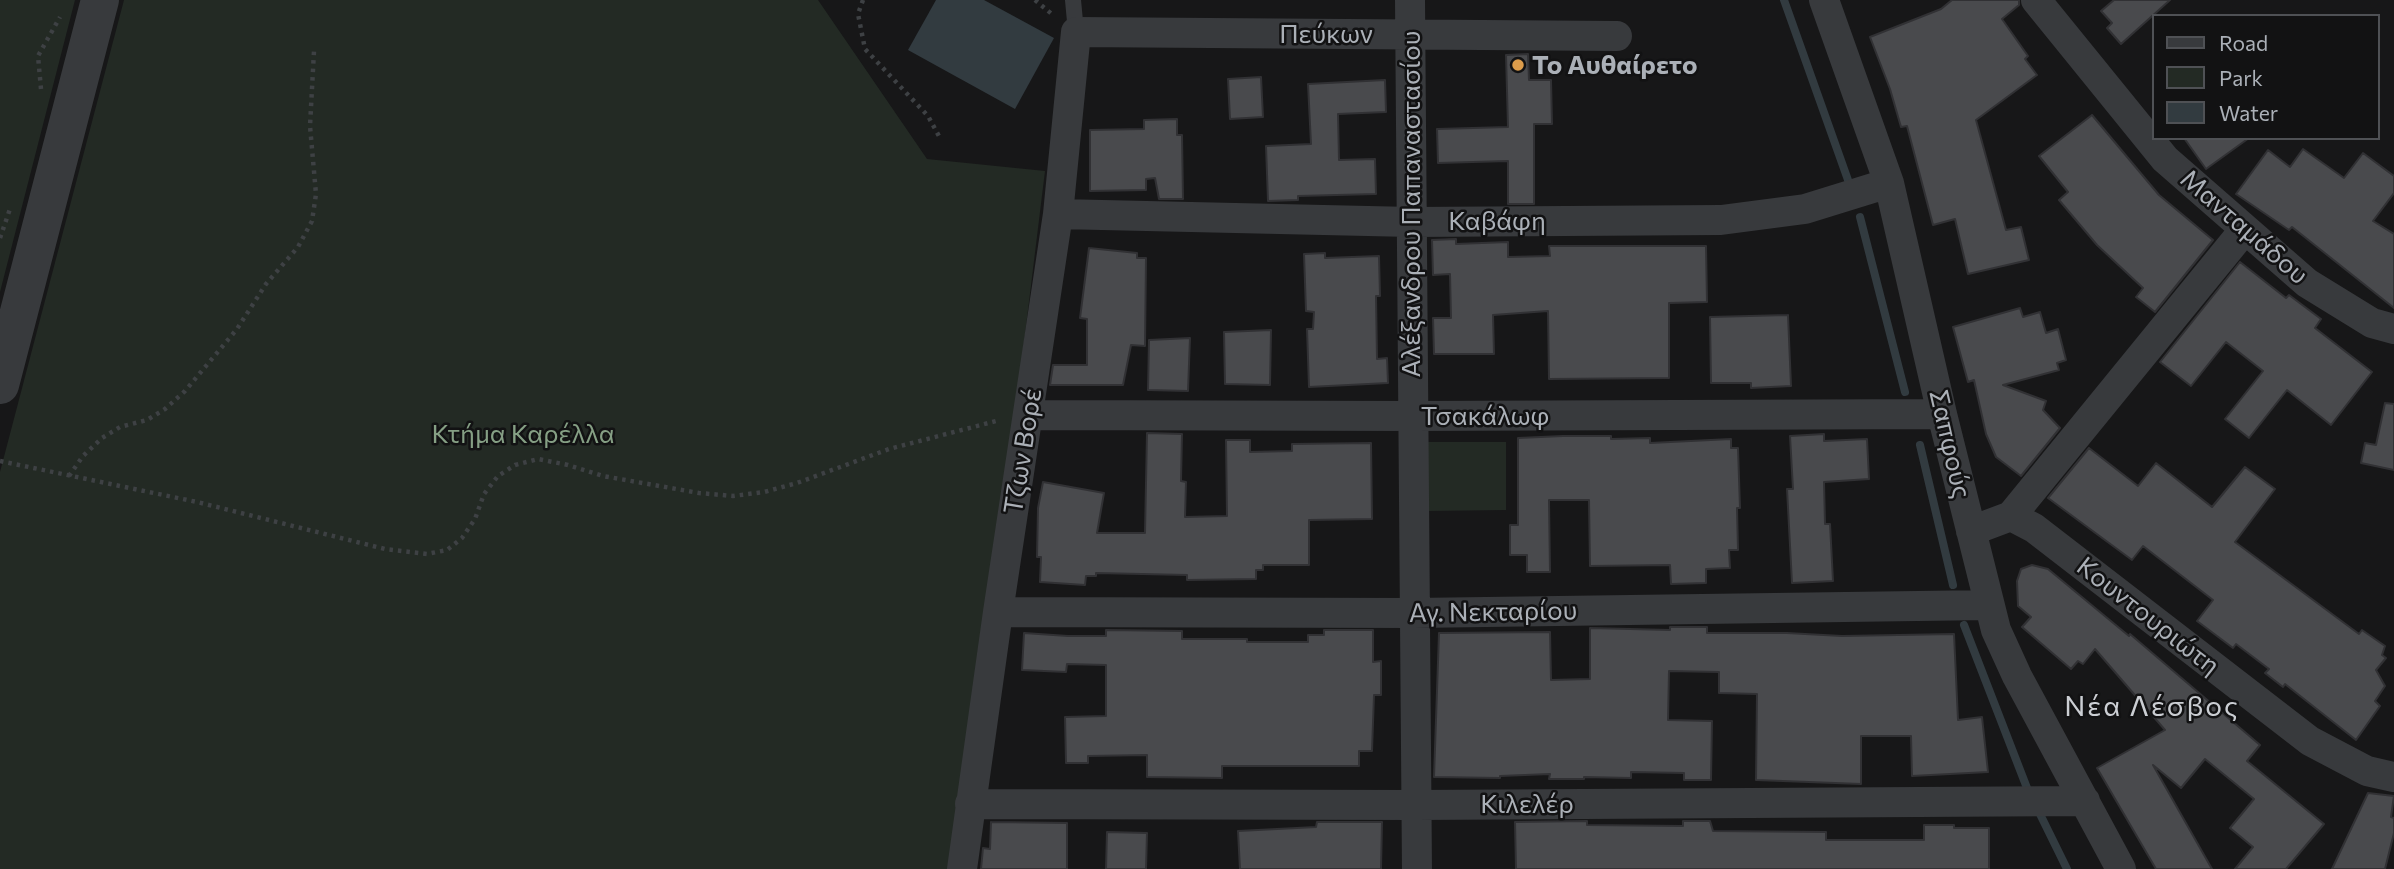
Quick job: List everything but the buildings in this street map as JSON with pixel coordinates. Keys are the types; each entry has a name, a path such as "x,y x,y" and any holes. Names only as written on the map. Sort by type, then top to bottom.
{"street":[{"path":"0,385 100,0"},
{"name":"Αλέξανδρου Παπαναστασίου","path":"1410,0 1417,869"},
{"name":"Σαπφούς","path":"1824,0 1889,183 1989,605 2004,649 2121,869"},
{"name":"Μανταμάδου","path":"2036,0 2165,159 2307,283 2372,323 2394,330"},
{"name":"Πεύκων","path":"1076,32 1617,36"},
{"name":"Τζων Βορέ","path":"962,869 1058,214 1076,32"},
{"name":"Καβάφη","path":"1058,214 1412,222 1721,219 1805,209 1889,183"},
{"path":"1971,531 2011,516 2245,229"},
{"name":"Τσακάλωφ","path":"1028,415 1942,414"},
{"name":"Κουντουριώτη","path":"2011,516 2034,528 2310,740 2367,771 2394,777"},
{"name":"Αγ. Νεκταρίου","path":"998,612 1414,613 1989,605"},
{"name":"Κιλελέρ","path":"970,804 1416,805 2085,801"}],"lane":[{"path":"1073,0 1076,32"}],"path":[{"path":"863,0 858,14 865,50 929,116 940,138"},
{"path":"38,100 41,89 38,56 63,10"},
{"path":"69,476 83,456 102,438 120,427 147,420 165,409 185,391 237,329 266,284 298,247 312,221 316,194 310,126 314,51"},
{"path":"0,238 12,203"},
{"path":"0,461 197,502 385,549 426,554 447,550 462,538 475,519 484,494 498,476 515,465 538,460 568,465 603,476 699,492 733,495 764,492 929,437 1028,415"}],"green space":[{"path":"0,0 75,0 0,292"},
{"name":"Κτήμα Καρέλλα","path":"124,0 818,0 927,159 1045,171 1015,416 952,869 0,869 0,472"},
{"path":"1427,442 1506,442 1506,510 1426,511"}],"water":[{"path":"936,0 984,0 1054,38 1015,109 908,50"}],"waterway":[{"path":"1784,0 1848,180"},
{"path":"1860,217 1905,392"},
{"path":"1920,445 1953,585"},
{"path":"1964,625 2027,788"},
{"path":"2039,812 2067,869"}],"place":[{"name":"Το Αυθαίρετο","path":"1518,65"}],"district":[{"name":"Νέα Λέσβος","path":"2152,707"}]}
